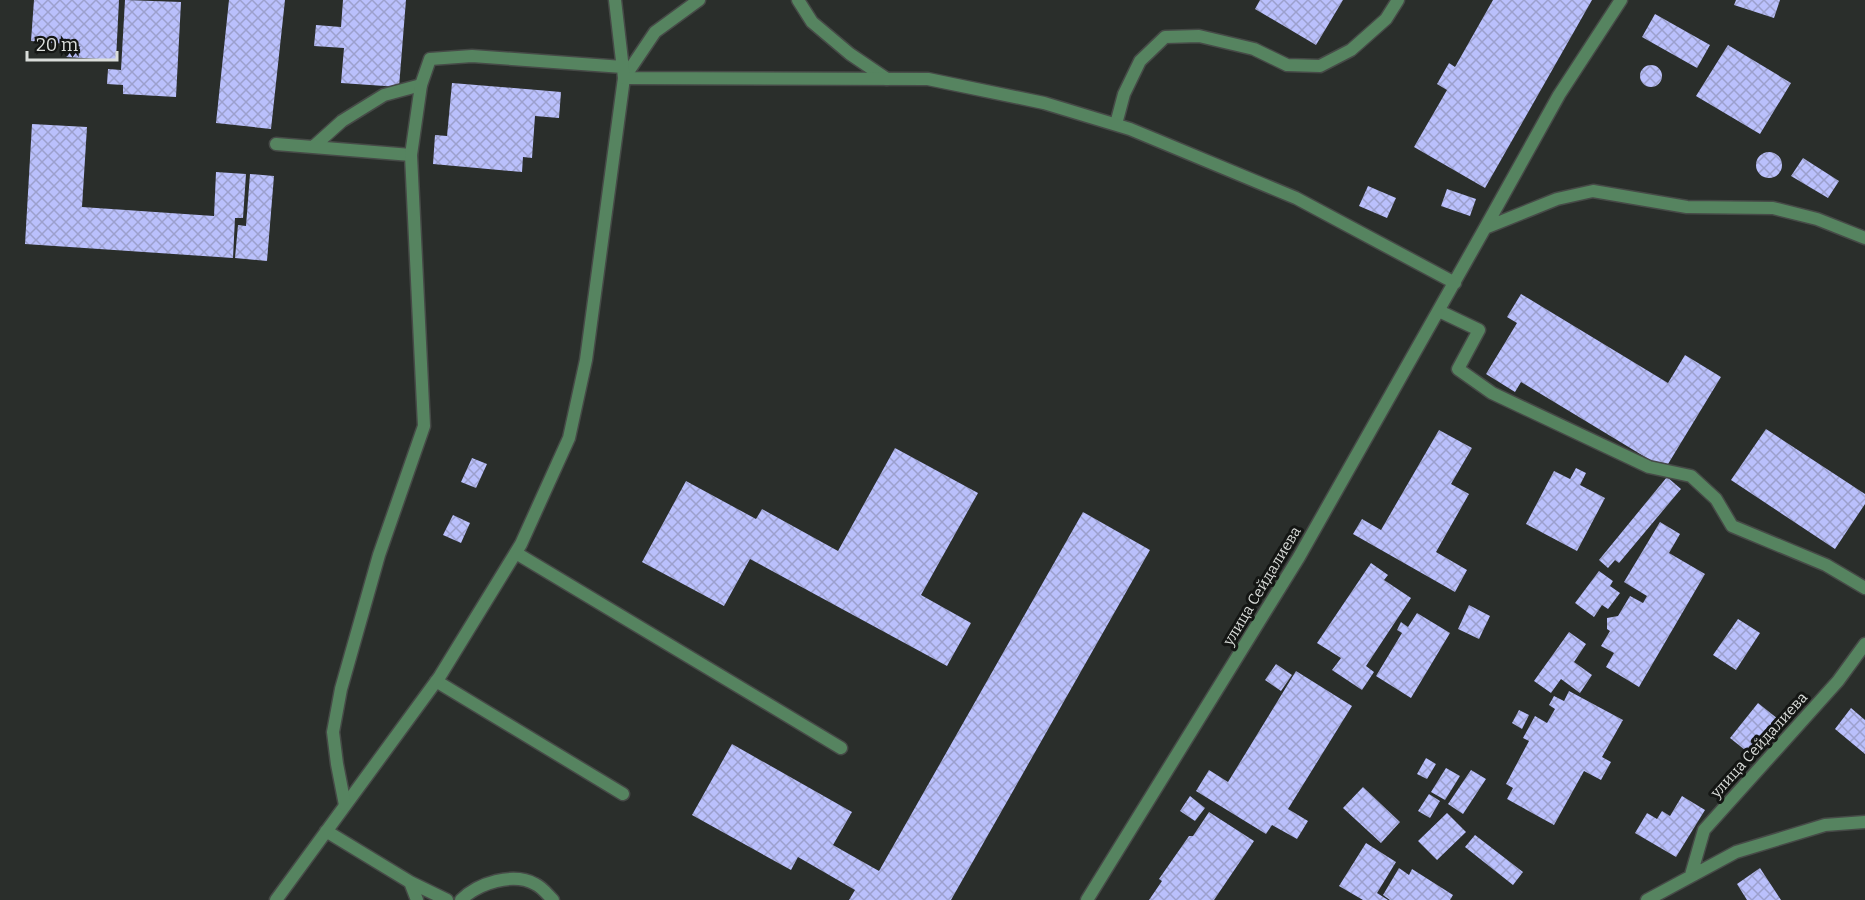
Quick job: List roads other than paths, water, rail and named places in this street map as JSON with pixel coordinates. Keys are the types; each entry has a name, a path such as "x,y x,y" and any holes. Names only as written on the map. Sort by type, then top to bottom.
{"street":[{"path":"276,900 436,681 516,553 569,438 586,360 624,72 615,0"},
{"path":"624,72 655,32 699,0"},
{"path":"798,0 812,21 850,54 887,79"},
{"path":"1116,124 1124,94 1140,61 1165,37 1199,36 1254,49 1287,65 1320,66 1351,50 1386,19 1398,0"},
{"name":"улица Сейдалиева","path":"1087,900 1299,557 1455,283 1559,94 1621,0"},
{"path":"345,805 333,732 341,689 379,555 424,426 411,154 421,86 430,59 472,56 624,72 928,79 1044,103 1116,124 1296,198 1455,283"},
{"path":"313,147 342,121 384,95 421,86"},
{"path":"276,144 411,154"},
{"path":"1485,228 1557,199 1593,191 1687,207 1773,208 1817,219 1865,238"},
{"path":"1438,311 1479,330 1458,369 1492,393 1649,467 1691,477 1716,499 1732,526 1826,565 1865,588"},
{"path":"516,553 841,748"},
{"name":"улица Сейдалиева","path":"1691,875 1704,830 1838,681 1865,644"},
{"path":"436,681 623,794"},
{"path":"1647,900 1736,852 1825,825 1865,822"},
{"path":"326,831 410,882 447,900"},
{"path":"461,900 468,893 492,882 510,879 535,884 553,900"},
{"path":"410,882 417,900"}]}
